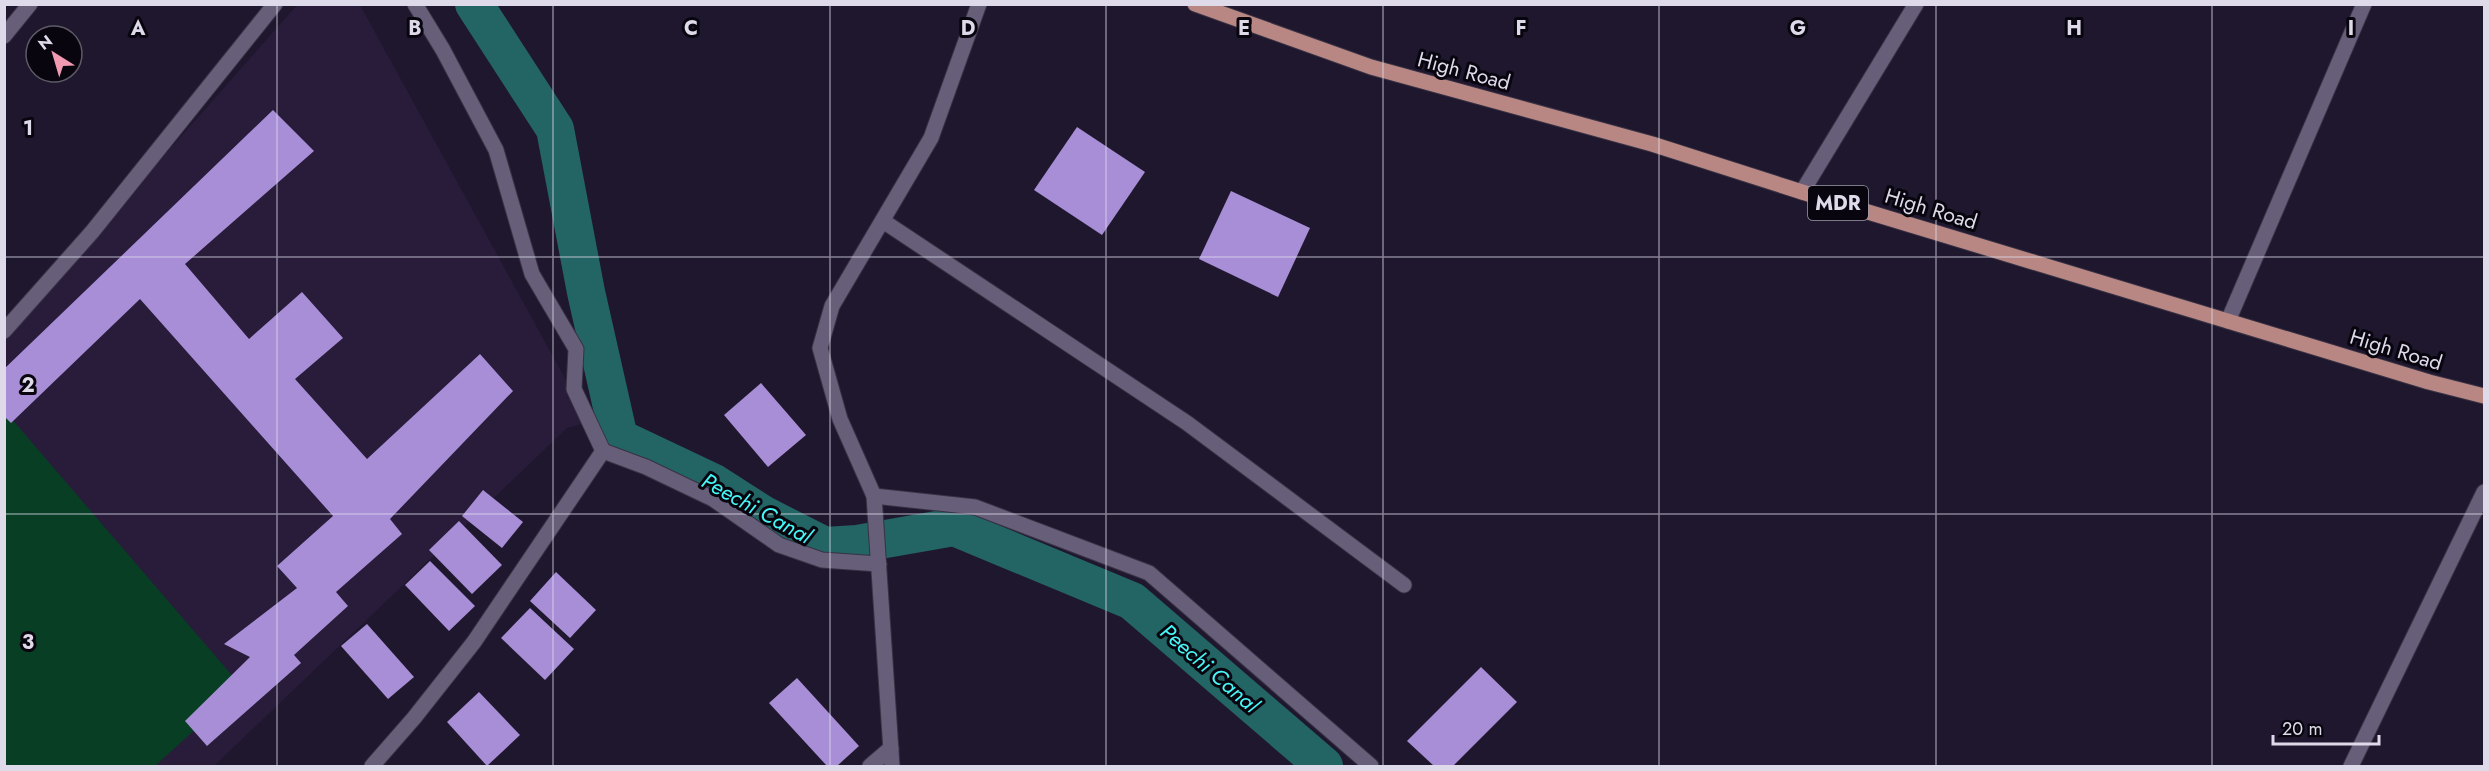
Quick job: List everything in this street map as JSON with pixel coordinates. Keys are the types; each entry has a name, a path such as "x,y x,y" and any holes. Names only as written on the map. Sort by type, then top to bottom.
{"main road":[{"name":"High Road","path":"1195,4 1371,67 1652,144 1802,192 2429,382 2484,396"}],"street":[{"path":"4,36 30,4"},
{"path":"4,331 92,232 275,4"},
{"path":"416,4 496,150 532,274 576,349 574,389 603,451 646,467 713,499 779,545 822,560 878,557"},
{"path":"892,766 873,496 840,419 820,348 832,306 932,138 979,4"},
{"path":"1802,192 1916,4"},
{"path":"2228,321 2364,4"},
{"path":"884,221 1187,423 1404,585"},
{"path":"372,766 414,718 474,642 603,451"},
{"path":"2351,766 2484,492"},
{"path":"873,496 975,507 1149,573 1371,766"},
{"path":"870,766 891,748"}],"shaded area":[{"path":"297,5 360,5 589,422 567,428 214,766 5,766 5,336"}],"green space":[{"path":"4,410 242,687 155,766 5,766"}],"building":[{"path":"273,110 314,151 185,264 249,339 302,292 343,338 295,379 367,459 480,354 513,391 390,519 402,534 336,592 348,606 294,655 301,663 207,746 185,721 250,657 224,644 297,588 277,566 333,516 140,299 11,423 4,416 4,369"},
{"path":"1077,127 1145,172 1102,235 1034,190"},
{"path":"1231,191 1310,228 1278,297 1199,259"},
{"path":"761,383 806,435 768,467 724,415"},
{"path":"483,490 523,522 502,548 462,516"},
{"path":"459,521 502,565 472,594 429,550"},
{"path":"430,561 475,606 449,631 405,585"},
{"path":"556,572 596,610 570,638 530,601"},
{"path":"530,608 574,649 545,680 501,638"},
{"path":"367,624 414,677 388,699 341,646"},
{"path":"1481,667 1517,702 1453,766 1434,766 1407,741"},
{"path":"797,678 859,746 837,766 827,766 769,703"},
{"path":"479,692 520,735 487,766 447,722"}],"waterway":[{"name":"Peechi Canal","path":"474,4 555,129 586,292 619,438 714,483 764,515 825,546 857,544 954,527 1132,601 1324,766"}]}
